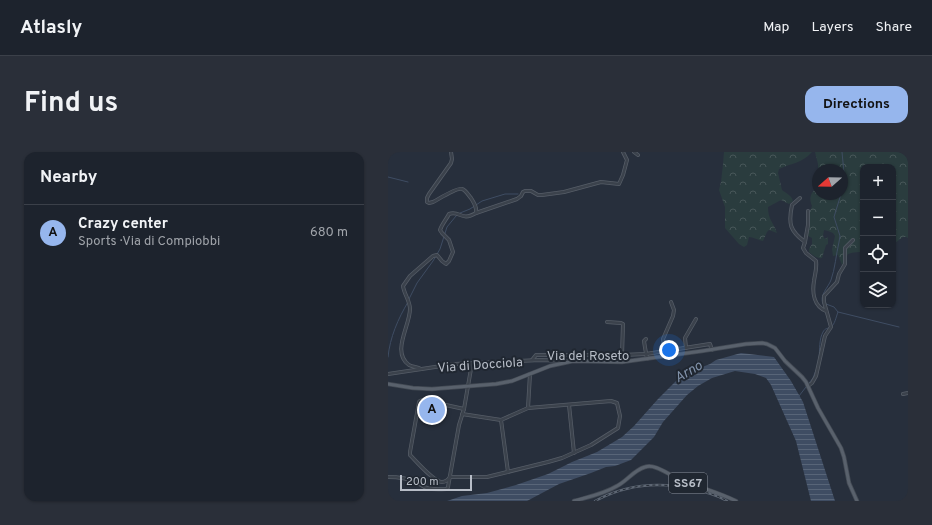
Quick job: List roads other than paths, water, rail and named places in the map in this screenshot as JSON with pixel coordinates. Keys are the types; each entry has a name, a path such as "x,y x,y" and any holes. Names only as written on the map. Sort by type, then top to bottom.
{"main road":[{"path":"388,384 414,388 468,387 512,381 550,366 573,362 622,362 647,360 756,343 771,345 808,385 818,408 841,448 850,483 857,501"},
{"name":"SS67","path":"574,501 618,486 641,468 647,466 656,468 681,480 714,491 736,501"}],"street":[{"path":"451,152 451,163 429,194 427,202 433,202 458,189 462,189 466,192 475,205 476,213"},
{"path":"421,369 411,366 402,355 402,340 408,323 410,308 403,286 410,276 433,256 437,255 442,262 446,264 449,261 453,252 449,240 440,230 449,214 452,213 464,217 471,216 517,199 525,191 542,195 564,192 601,182 619,184 627,160 623,152"},
{"path":"634,152 638,155"},
{"path":"800,198 792,205 790,220 791,227 794,232 804,242"},
{"path":"808,211 808,225 803,248 806,253 816,261 817,272 814,281 814,298 821,308 827,312"},
{"path":"808,385 812,383 816,376 825,336 831,326 824,296 837,282 839,274 845,264 845,248 853,240"},
{"path":"665,351 663,339 674,310 670,302"},
{"path":"686,348 685,338 696,318"},
{"path":"607,322 622,322 622,355"},
{"name":"Via del Roseto","path":"646,339 644,341 647,360"},
{"name":"Via del Roseto","path":"532,360 536,355 646,354 710,344 712,350"},
{"name":"Via di Docciola","path":"388,374 455,364 532,360 573,362"},
{"path":"388,477 396,477 417,482 426,488 436,490 447,489 458,425 464,409 472,363"},
{"path":"528,408 530,374"},
{"path":"903,394 908,393"},
{"path":"462,414 501,420 528,408 611,401 617,403 620,416 618,428 591,445 562,458 487,477 450,477 446,481 439,482 410,455 419,402 423,400 464,409"},
{"path":"569,405 574,453"},
{"path":"501,420 508,472"}],"water":[{"name":"Arno","path":"741,353 774,357 791,381 803,402 835,501 811,501 796,441 771,385 766,378 755,374 735,371 712,378 698,386 687,395 663,422 654,437 631,460 615,466 606,467 559,484 527,501 447,501 462,496 487,493 516,485 548,474 597,452 622,437 682,375 710,364 716,360"}],"waterway":[{"path":"388,155 392,152"},
{"path":"842,152 843,164"},
{"path":"388,177 408,182"},
{"path":"409,299 417,283 440,249 447,227 456,216 482,201 505,194 518,194"},
{"path":"823,304 822,298 830,283 840,236 834,217 839,200"},
{"path":"388,357 395,328 408,302"},
{"path":"819,358 820,341 822,335 825,330 832,326 838,312 834,307 826,304"},
{"path":"838,312 899,327"},
{"path":"799,396 813,378 816,370"}],"railway":[{"path":"595,501 619,491 656,485 682,487 715,495 727,501"}],"place":[{"name":"Crazy center","path":"432,410"}]}
